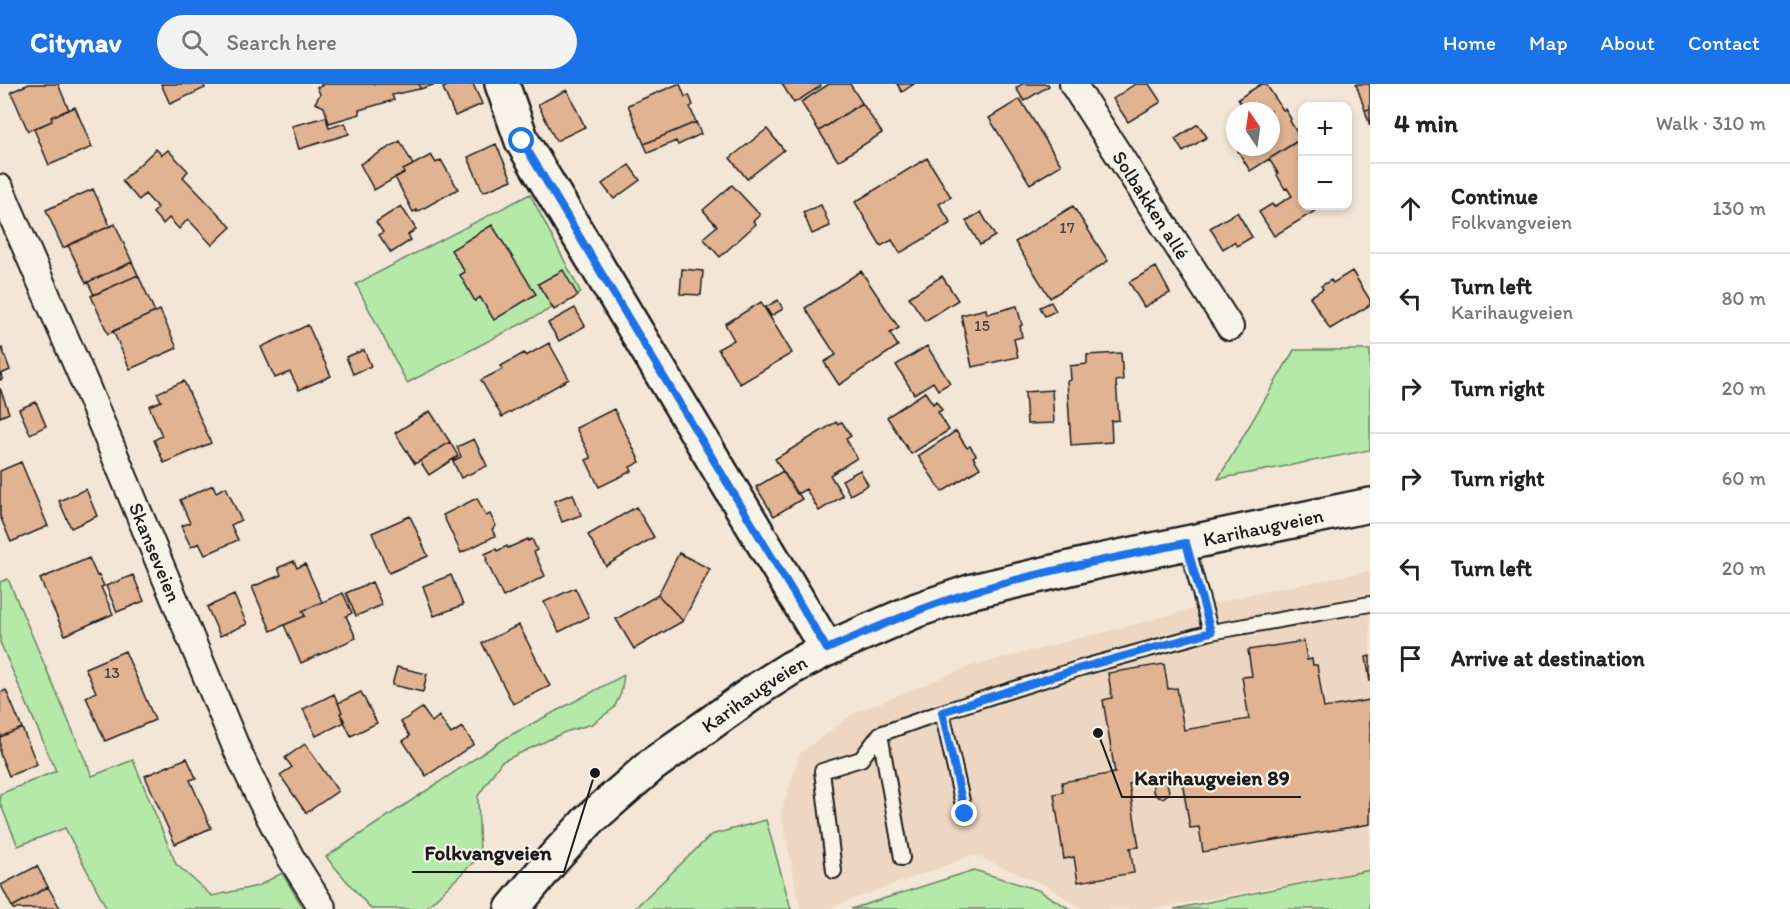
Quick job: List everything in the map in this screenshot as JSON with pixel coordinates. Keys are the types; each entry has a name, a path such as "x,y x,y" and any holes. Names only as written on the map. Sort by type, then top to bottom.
{"main road":[{"path":"502,84 522,141 827,649"},
{"name":"Karihaugveien","path":"512,909 589,820 652,765 760,687 827,649 917,610 973,591 1060,569 1370,505"}],"street":[{"name":"Solbakken allé","path":"1073,84 1230,327"},
{"name":"Skanseveien","path":"0,188 86,386 238,752 291,858 323,909"}],"lane":[{"path":"1186,543 1211,632"},
{"path":"834,871 822,771 861,759 880,734 1084,667 1211,632 1370,604"},
{"path":"942,712 965,814"},
{"path":"880,734 902,858"}],"shaded area":[{"path":"1370,571 1370,870 1153,909 1082,909 1049,887 974,855 827,909 800,909 781,813 800,753 854,713 968,667 1254,593"}],"green space":[{"path":"530,194 581,293 407,383 356,284"},
{"path":"1294,350 1370,350 1370,450 1218,479"},
{"path":"8,579 92,776 133,760 176,864 212,896 258,886 282,873 304,909 107,909 65,828 18,846 0,803 0,794 56,771 0,642 0,582"},
{"path":"624,675 621,693 614,708 592,724 565,732 501,762 478,796 480,856 425,909 371,909 326,857 509,736"},
{"path":"766,820 791,909 634,909 711,835"},
{"path":"974,870 1038,890 1070,909 851,909"},
{"path":"1370,870 1370,909 1174,909"}],"building":[{"path":"29,84 58,84 69,110 51,117 52,121 28,131 11,92"},
{"path":"161,84 203,84 205,88 170,104"},
{"path":"321,84 419,84 420,89 392,95 394,100 359,110 360,114 329,123 324,107 315,103 320,94 317,87 322,86"},
{"path":"419,84 436,84 420,89"},
{"path":"451,84 473,84 482,104 455,116 443,88"},
{"path":"678,84 685,97 689,95 693,105 690,107 696,122 644,144 628,105"},
{"path":"782,84 820,84 821,86 794,103"},
{"path":"829,84 850,84 862,103 819,131 801,102"},
{"path":"897,84 914,84 902,92"},
{"path":"1022,84 1048,84 1049,86 1024,101 1016,88"},
{"path":"1135,84 1149,84 1161,102 1128,122 1113,99"},
{"path":"1261,84 1266,84 1278,102 1240,102 1238,99"},
{"path":"1356,84 1370,84 1370,109 1365,110"},
{"path":"567,90 585,127 556,141 538,104"},
{"path":"1020,99 1061,165 1030,184 989,118"},
{"path":"862,103 882,133 838,161 819,131"},
{"path":"1280,105 1291,119 1298,134 1298,141 1280,152"},
{"path":"75,107 92,147 49,165 34,129 52,121 51,117"},
{"path":"1370,109 1370,126 1365,110"},
{"path":"326,117 329,128 345,123 349,134 299,149 292,126"},
{"path":"696,122 701,134 678,145 676,141 648,153 644,144"},
{"path":"1198,124 1207,137 1183,152 1175,139"},
{"path":"767,129 784,150 747,179 730,158"},
{"path":"400,141 413,165 403,170 404,173 374,190 360,164"},
{"path":"1297,141 1298,210 1316,210 1274,236 1259,212 1272,204 1274,207 1292,196 1287,188 1285,189 1269,159 1280,156 1280,152"},
{"path":"496,144 512,180 483,192 468,157"},
{"path":"156,149 162,155 168,150 188,171 183,177 231,227 212,245 188,219 179,229 169,218 163,224 153,213 158,208 145,194 139,200 122,181"},
{"path":"431,155 436,163 441,160 458,189 417,212 417,210 413,212 395,177 404,173 403,170"},
{"path":"1241,156 1274,156 1250,171"},
{"path":"927,158 951,197 939,204 951,223 900,253 892,240 881,246 855,202"},
{"path":"629,165 640,180 614,199 602,184"},
{"path":"732,185 760,215 753,221 756,224 720,257 703,238 717,226 703,210"},
{"path":"93,189 110,226 63,248 46,210"},
{"path":"821,205 830,226 812,234 803,212"},
{"path":"401,206 416,229 408,235 411,240 391,253 379,235 383,232 376,222"},
{"path":"1073,206 1108,261 1050,298 1015,242"},
{"path":"981,212 995,236 980,245 966,221"},
{"path":"1237,212 1252,237 1237,246 1234,242 1223,249 1210,228"},
{"path":"115,224 132,262 86,283 68,245"},
{"path":"492,225 536,294 494,320 480,297 475,301 460,275 465,272 451,250"},
{"path":"132,262 138,275 94,295 88,282"},
{"path":"1156,267 1170,293 1144,307 1129,282"},
{"path":"682,269 703,271 701,295 680,294"},
{"path":"563,270 578,296 554,310 538,284"},
{"path":"861,271 899,328 890,333 898,346 839,385 824,362 836,355 805,308"},
{"path":"1352,271 1370,300 1370,305 1330,329 1310,297 1323,289 1321,286 1331,280 1333,283"},
{"path":"138,275 155,312 108,334 91,296"},
{"path":"942,276 958,300 925,321 909,297"},
{"path":"778,300 783,309 771,316 766,307"},
{"path":"761,302 792,353 740,384 718,349 734,340 725,324"},
{"path":"1051,302 1056,311 1045,316 1040,307"},
{"path":"1017,306 1022,325 1020,326 1022,337 1014,339 1018,357 972,367 961,315 986,309 987,314"},
{"path":"575,308 585,326 559,341 548,323"},
{"path":"160,310 177,348 130,369 113,331"},
{"path":"308,325 331,376 299,390 290,372 275,378 261,347"},
{"path":"549,343 569,379 502,417 481,380 503,369 501,366 524,353 526,356"},
{"path":"927,346 950,383 938,390 933,382 914,394 896,365"},
{"path":"2,348 10,370 1,374 3,379 0,380 0,349"},
{"path":"364,350 371,366 353,374 346,357"},
{"path":"1121,353 1123,380 1116,381 1119,420 1111,421 1112,442 1071,445 1067,381 1071,380 1070,366 1087,364 1087,355"},
{"path":"184,381 211,443 164,463 154,440 162,436 149,406 161,401 157,393"},
{"path":"0,388 9,413 0,417"},
{"path":"1052,390 1054,423 1027,424 1025,392"},
{"path":"925,392 933,404 936,401 942,410 938,412 949,430 911,454 887,417"},
{"path":"36,402 46,426 30,434 19,409"},
{"path":"614,409 640,462 630,467 632,471 599,487 586,460 591,458 576,428"},
{"path":"430,411 450,442 415,464 395,433"},
{"path":"836,422 837,424 842,422 851,436 846,439 857,458 830,475 843,496 819,511 806,489 797,494 775,459"},
{"path":"956,431 967,448 970,446 976,455 973,457 980,468 942,492 918,456"},
{"path":"474,439 487,466 461,478 453,461 461,457 457,447"},
{"path":"450,442 458,456 429,475 420,461"},
{"path":"21,462 48,526 11,542 0,516 0,471"},
{"path":"860,470 868,485 850,495 842,480"},
{"path":"783,471 802,499 774,516 756,487"},
{"path":"213,485 216,492 226,487 241,520 231,525 238,540 205,555 199,543 191,547 181,526 190,523 180,500"},
{"path":"86,489 97,516 71,528 59,501"},
{"path":"573,494 581,515 562,522 554,501"},
{"path":"477,498 486,516 490,514 496,526 492,529 495,536 461,553 443,515"},
{"path":"636,507 654,537 606,566 588,535"},
{"path":"410,516 428,556 389,573 372,533"},
{"path":"528,539 528,541 532,539 537,550 534,552 545,576 503,597 485,554 507,546 508,548"},
{"path":"679,553 710,569 683,621 658,595"},
{"path":"89,558 104,586 101,587 113,614 65,635 40,579"},
{"path":"294,561 297,568 305,564 322,602 302,611 305,616 271,631 252,587 281,575 278,568"},
{"path":"133,575 144,601 117,612 106,586"},
{"path":"451,575 463,605 434,616 423,586"},
{"path":"372,582 382,605 356,616 346,593"},
{"path":"575,588 589,617 559,632 544,602"},
{"path":"343,593 352,613 346,616 356,638 301,663 284,625 305,616 302,611"},
{"path":"234,595 247,624 220,636 207,607"},
{"path":"658,595 683,621 634,649 616,619"},
{"path":"519,625 550,686 513,704 482,643"},
{"path":"1304,641 1307,660 1312,659 1313,665 1317,665 1324,708 1370,700 1370,824 1203,852 1199,827 1190,828 1181,775 1165,777 1169,791 1163,798 1153,792 1153,779 1129,784 1139,847 1130,848 1134,873 1078,882 1074,857 1064,859 1054,794 1063,792 1062,782 1115,773 1103,700 1112,698 1108,673 1164,664 1168,689 1177,688 1184,730 1249,719 1242,677 1252,676 1248,650"},
{"path":"125,651 155,720 105,741 86,697 96,692 85,668"},
{"path":"1370,656 1370,682 1366,657"},
{"path":"397,667 427,674 423,692 392,685"},
{"path":"6,690 22,728 0,737 0,693"},
{"path":"361,692 377,723 351,736 340,713 342,712 338,703"},
{"path":"334,694 345,722 316,736 303,709"},
{"path":"422,708 432,722 439,716 451,734 462,727 474,744 426,776 403,741 410,736 401,722"},
{"path":"22,728 37,764 9,776 0,754 0,737"},
{"path":"305,744 338,791 306,813 280,775 292,767 285,758"},
{"path":"187,758 196,778 190,780 211,828 175,844 145,776"},
{"path":"37,866 48,887 12,907 1,885"},
{"path":"48,887 60,908 13,909 12,907"}],"place":[{"name":"Karihaugveien 89","path":"1098,733"},
{"name":"Folkvangveien","path":"595,773"}],"route":[{"path":"522,141 827,649 917,610 973,591 1186,543 1211,632 1084,667 942,712 965,814"}]}
